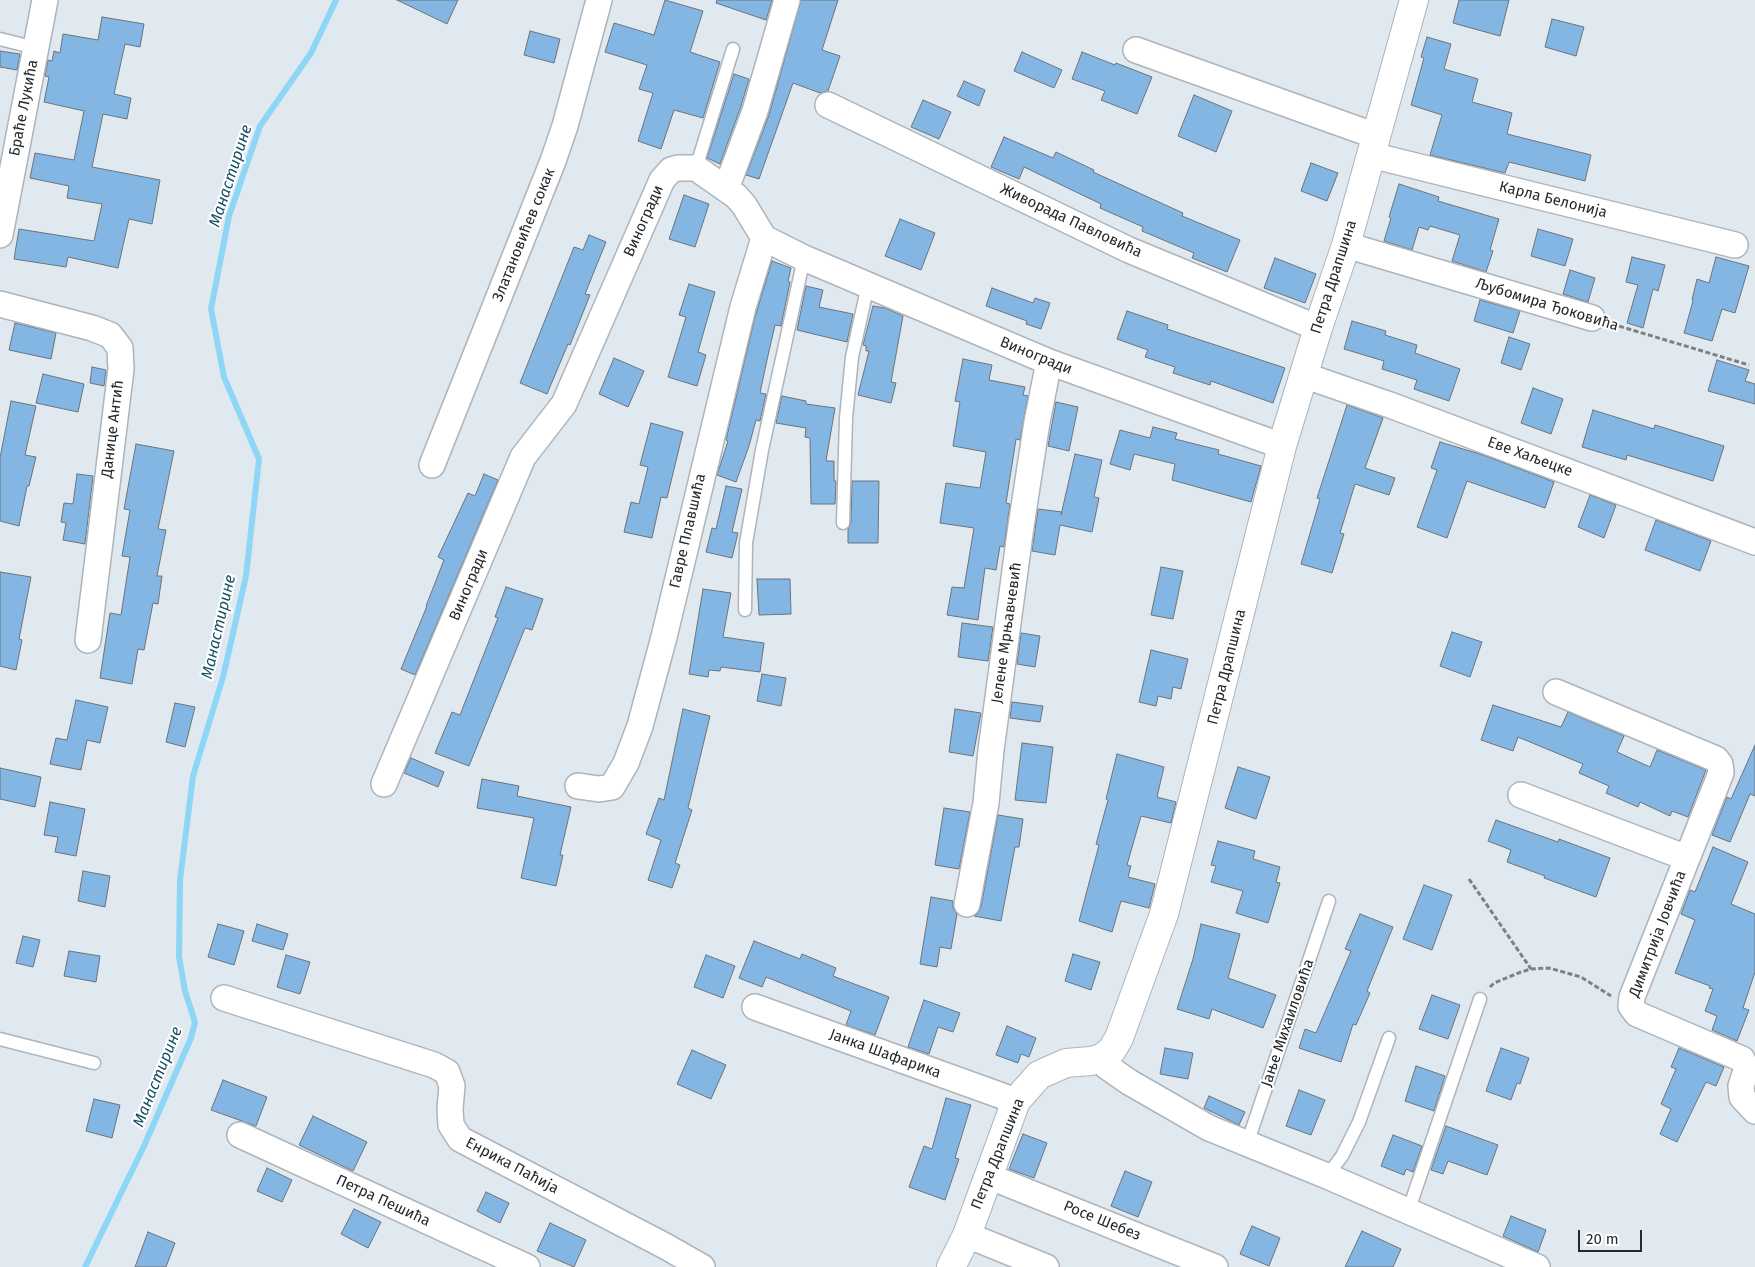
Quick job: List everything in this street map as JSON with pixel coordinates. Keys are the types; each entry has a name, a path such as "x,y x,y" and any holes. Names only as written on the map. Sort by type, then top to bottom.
{"street":[{"name":"Браће Лукића","path":"1,222 45,0"},
{"name":"Златановићев сокак","path":"432,465 553,162 565,126 599,0"},
{"path":"726,189 755,111 787,0"},
{"name":"Петра Драпшина","path":"951,1267 967,1235 1016,1101 1039,1074 1066,1063 1092,1061 1102,1058 1112,1050 1119,1038 1164,914 1282,446 1303,374 1346,245 1414,0"},
{"name":"Карла Белонија","path":"1136,50 1374,146 1735,245"},
{"name":"Живорада Павловића","path":"828,105 1129,250 1318,328"},
{"path":"696,168 736,196 744,205 764,238"},
{"name":"Виногради","path":"384,784 523,457 564,404 662,180 671,170 696,168"},
{"name":"Виногради","path":"764,238 804,258 1048,362 1282,446"},
{"name":"Гавре Плавшића","path":"578,786 599,789 612,787 626,763 640,726 664,637 743,307 764,238"},
{"name":"Љубомира Ђоковића","path":"1346,245 1592,318"},
{"name":"Данице Антић","path":"0,304 92,328 110,335 120,348 121,369 88,640"},
{"name":"Јелене Мрњавчевић","path":"967,904 986,803 991,750 1021,526 1048,362"},
{"name":"Еве Хаљецке","path":"1303,374 1755,542"},
{"name":"Димитрија Јовчића","path":"1556,692 1716,759 1720,764 1721,773 1632,997 1631,1006 1637,1014 1742,1059 1747,1068 1741,1086 1742,1097 1755,1111"},
{"name":"Димитрија Јовчића","path":"1521,795 1687,858"},
{"name":"Енрика Паћија","path":"224,998 434,1065 447,1072 452,1086 451,1126 460,1139 702,1267"},
{"name":"Јанка Шафарика","path":"755,1007 1016,1101"},
{"path":"1102,1058 1106,1066 1129,1082 1181,1114 1209,1128 1327,1176 1537,1267"},
{"name":"Петра Пешића","path":"240,1134 526,1267"},
{"name":"Росе Шебез","path":"988,1176 1215,1267"},
{"path":"967,1235 1046,1267"}],"lane":[{"path":"0,39 36,48"},
{"path":"696,168 733,49"},
{"path":"745,610 746,544 762,450 804,258"},
{"path":"843,524 846,418 852,357 868,285"},
{"name":"Јање Михаиловића","path":"1247,1144 1329,901"},
{"path":"1408,1212 1480,999"},
{"path":"1327,1176 1342,1156 1355,1130 1389,1038"},
{"path":"0,1039 94,1063"}],"path":[{"name":"Љубомира Ђоковића","path":"1592,318 1749,365"},
{"path":"1470,879 1531,969"},
{"path":"1480,999 1494,983 1531,969 1549,968 1581,977 1631,1006"}],"building":[{"path":"397,0 458,0 447,24"},
{"path":"665,0 703,11 690,52 720,62 703,118 674,110 661,149 638,141 653,93 639,89 647,65 605,52 614,23 654,35"},
{"path":"717,0 772,0 766,20 716,3"},
{"path":"801,0 838,0 822,50 840,56 828,91 820,93 793,83 759,179 746,175 769,115"},
{"path":"1459,0 1509,0 1500,36 1453,23"},
{"path":"102,17 144,24 140,47 125,44 114,94 131,98 127,119 103,114 92,167 160,180 152,224 129,219 118,268 68,257 66,267 14,259 19,229 94,241 102,204 67,198 69,186 30,178 35,153 74,160 84,111 44,102 49,77 45,76 48,60 52,61 54,51 60,53 63,34 98,40"},
{"path":"1552,19 1584,27 1576,56 1545,47"},
{"path":"530,31 560,39 554,63 524,55"},
{"path":"1427,37 1451,44 1444,69 1478,79 1472,102 1512,113 1507,134 1591,155 1585,181 1509,162 1505,173 1430,155 1442,115 1411,105 1424,58 1421,57"},
{"path":"0,51 20,54 17,70 0,67"},
{"path":"1022,52 1062,70 1054,88 1014,71"},
{"path":"1082,52 1152,77 1137,114 1101,100 1105,91 1072,79"},
{"path":"734,74 749,79 720,164 707,158"},
{"path":"964,81 985,90 979,106 957,96"},
{"path":"1194,95 1232,111 1216,152 1178,136"},
{"path":"923,100 951,112 939,139 911,127"},
{"path":"1004,137 1053,158 1056,152 1094,170 1093,172 1183,213 1182,216 1240,240 1227,272 1192,258 1194,253 1142,231 1143,227 1100,208 1101,204 1024,167 1019,179 991,167"},
{"path":"1311,163 1338,173 1327,201 1301,191"},
{"path":"1399,184 1439,197 1438,201 1499,219 1490,250 1493,251 1486,272 1452,261 1460,235 1430,226 1428,230 1419,227 1412,250 1384,241"},
{"path":"684,195 709,204 695,247 669,239"},
{"path":"900,219 935,233 921,270 885,256"},
{"path":"1538,229 1573,239 1565,266 1531,256"},
{"path":"589,235 606,242 585,294 590,295 570,345 568,344 547,394 520,383 574,247 583,250"},
{"path":"1632,257 1665,265 1658,291 1653,289 1643,328 1627,323 1638,285 1626,282"},
{"path":"1716,257 1749,266 1735,313 1722,309 1712,341 1684,333 1697,279 1709,283"},
{"path":"1275,258 1316,274 1305,303 1264,288"},
{"path":"772,261 791,268 788,281 790,282 781,326 775,325 767,360 760,393 766,394 760,421 756,420 736,482 717,475 728,441 726,440 755,317"},
{"path":"1570,270 1595,278 1588,302 1563,294"},
{"path":"689,284 715,292 698,352 706,355 697,386 668,377 686,317 679,315"},
{"path":"806,286 823,290 819,307 853,314 847,342 797,330"},
{"path":"992,288 1033,303 1035,298 1050,303 1041,329 1026,324 1027,321 986,306"},
{"path":"1480,300 1520,311 1513,333 1474,321"},
{"path":"873,306 885,308 903,316 891,382 896,383 891,403 858,395 869,351 866,351 866,346 863,345"},
{"path":"1127,311 1168,325 1167,329 1285,368 1273,403 1211,381 1210,385 1173,373 1175,367 1145,357 1148,350 1117,339"},
{"path":"1352,321 1386,331 1385,335 1417,345 1415,353 1460,369 1449,401 1414,389 1417,380 1382,369 1384,361 1344,349"},
{"path":"15,323 56,333 51,359 9,350"},
{"path":"1509,337 1530,344 1521,370 1501,363"},
{"path":"614,358 644,371 628,407 599,394"},
{"path":"963,359 992,365 989,380 1025,387 1023,395 1028,396 1020,440 1016,439 1006,503 1010,504 1004,547 1000,546 996,570 985,568 978,620 947,615 952,587 964,588 974,528 940,523 946,483 980,488 986,452 953,446 960,402 955,401"},
{"path":"1717,360 1749,370 1745,381 1755,384 1755,404 1708,391"},
{"path":"92,367 106,370 104,386 90,383"},
{"path":"43,374 84,384 78,412 36,403"},
{"path":"1533,388 1563,399 1551,434 1521,423"},
{"path":"782,396 806,401 806,404 835,408 826,461 834,461 834,481 836,481 835,504 811,504 810,438 805,437 806,428 776,423"},
{"path":"11,401 36,406 25,455 36,457 29,486 27,486 19,526 0,521 0,458"},
{"path":"1056,402 1078,407 1069,451 1048,446"},
{"path":"1347,405 1383,418 1365,468 1395,478 1389,495 1355,484 1340,533 1344,534 1332,573 1301,564 1320,499 1317,498"},
{"path":"1593,410 1654,429 1655,425 1724,446 1713,481 1627,455 1626,460 1582,447"},
{"path":"651,423 683,432 667,498 661,497 652,538 624,532 631,502 639,504 648,467 640,465"},
{"path":"1153,427 1177,433 1175,439 1219,450 1218,454 1261,466 1251,502 1172,480 1175,464 1134,454 1130,470 1110,464 1120,430 1150,438"},
{"path":"1440,442 1483,455 1554,482 1545,508 1467,481 1447,538 1417,527 1437,470 1431,468"},
{"path":"136,444 174,451 158,529 166,530 157,576 162,576 158,604 153,603 144,650 138,649 132,684 100,678 110,613 121,615 130,557 122,556 130,510 124,509"},
{"path":"1075,454 1102,460 1094,497 1099,498 1092,532 1060,525 1055,555 1032,551 1038,509 1062,512"},
{"path":"77,474 93,476 85,544 63,540 66,523 61,522 64,503 73,504"},
{"path":"484,474 498,480 415,675 401,669 444,560 438,557 468,493 475,496"},
{"path":"852,481 879,481 878,543 848,543 848,529 851,523"},
{"path":"726,486 742,489 732,532 738,533 732,558 706,552 712,528 716,529"},
{"path":"1590,495 1616,505 1604,538 1578,527"},
{"path":"1656,520 1711,541 1700,571 1645,550"},
{"path":"1161,567 1183,571 1173,619 1151,615"},
{"path":"0,572 31,577 19,639 22,640 16,670 0,666"},
{"path":"757,579 790,579 791,614 759,615"},
{"path":"506,587 543,599 532,630 525,628 469,766 435,753 452,712 460,715 498,618 495,617"},
{"path":"703,589 731,593 723,637 764,643 760,672 721,667 720,671 709,670 708,677 689,674"},
{"path":"962,623 993,627 988,661 958,657"},
{"path":"1452,632 1482,642 1470,677 1440,666"},
{"path":"1021,633 1040,636 1035,667 1017,664"},
{"path":"1151,650 1188,659 1181,689 1173,687 1171,699 1158,696 1156,706 1139,702"},
{"path":"762,674 786,678 781,706 757,701"},
{"path":"76,700 108,707 100,743 87,740 81,770 50,764 56,738 67,740"},
{"path":"1012,702 1043,706 1040,722 1010,718"},
{"path":"175,703 195,707 185,747 166,742"},
{"path":"1493,705 1561,727 1568,712 1624,736 1617,752 1650,767 1657,750 1706,770 1688,817 1672,811 1670,816 1640,802 1638,807 1606,793 1609,786 1579,773 1583,764 1518,737 1513,751 1481,740"},
{"path":"683,709 710,716 688,808 692,810 675,863 680,865 672,888 648,880 661,840 646,834 659,798 664,800"},
{"path":"955,709 981,713 973,756 949,752"},
{"path":"1022,743 1053,747 1046,803 1015,800"},
{"path":"1755,745 1755,796 1750,794 1730,842 1712,835 1727,797 1731,799"},
{"path":"1117,754 1164,767 1157,797 1176,802 1171,823 1141,816 1127,865 1131,866 1128,877 1155,884 1149,908 1121,901 1112,932 1079,921 1099,845 1096,844 1108,800 1106,799"},
{"path":"411,758 444,772 438,787 404,773"},
{"path":"1238,767 1270,777 1256,819 1225,808"},
{"path":"0,768 41,777 35,807 0,799"},
{"path":"482,779 519,786 517,796 571,807 560,855 563,855 556,886 521,878 534,818 477,808"},
{"path":"50,802 85,809 76,856 55,852 58,837 44,835"},
{"path":"944,808 970,812 959,869 935,865"},
{"path":"998,815 1023,819 1019,847 1015,847 1001,921 974,916 981,907"},
{"path":"1496,820 1558,842 1559,839 1610,858 1596,897 1507,862 1511,850 1488,841"},
{"path":"1218,841 1255,851 1253,859 1280,867 1276,882 1280,883 1268,923 1236,913 1243,891 1211,882 1216,866 1211,865"},
{"path":"1713,847 1748,862 1731,904 1755,914 1755,972 1743,1008 1749,1010 1737,1041 1712,1030 1717,1016 1705,1011 1713,989 1709,988 1710,986 1675,973 1695,920 1681,914 1690,890 1695,892"},
{"path":"83,871 110,876 105,907 78,901"},
{"path":"1424,885 1452,895 1432,950 1403,939"},
{"path":"931,897 953,901 953,908 957,914 951,949 940,947 937,967 920,964"},
{"path":"1360,914 1393,927 1367,991 1370,993 1356,1025 1353,1024 1341,1062 1299,1048 1305,1029 1316,1033 1351,951 1345,949"},
{"path":"218,924 244,931 234,965 208,957"},
{"path":"257,924 288,934 283,950 252,941"},
{"path":"1201,924 1240,934 1228,978 1276,995 1263,1028 1212,1009 1209,1019 1177,1009 1193,959"},
{"path":"23,936 40,940 33,967 16,963"},
{"path":"754,941 800,959 802,954 836,968 833,976 889,997 875,1035 846,1025 851,1011 766,977 762,987 739,978"},
{"path":"69,951 100,956 96,982 64,976"},
{"path":"1073,954 1100,962 1091,990 1065,981"},
{"path":"286,955 310,962 300,994 277,987"},
{"path":"706,955 735,966 723,998 694,987"},
{"path":"1432,995 1460,1005 1448,1039 1419,1029"},
{"path":"924,1000 960,1013 953,1032 938,1027 929,1054 908,1047"},
{"path":"1007,1026 1036,1038 1029,1057 1021,1054 1018,1063 996,1055"},
{"path":"1165,1048 1193,1053 1188,1079 1160,1074"},
{"path":"1501,1048 1529,1058 1520,1084 1517,1083 1511,1100 1486,1091"},
{"path":"1679,1048 1724,1067 1716,1086 1706,1082 1677,1142 1660,1134 1671,1109 1661,1104 1676,1069 1671,1067"},
{"path":"692,1050 726,1065 711,1099 677,1084"},
{"path":"1416,1066 1445,1076 1434,1111 1405,1101"},
{"path":"223,1080 267,1097 256,1126 211,1110"},
{"path":"1299,1090 1325,1100 1311,1135 1286,1126"},
{"path":"1209,1096 1245,1112 1239,1125 1204,1108"},
{"path":"946,1098 971,1105 955,1158 959,1159 945,1200 909,1187 924,1146 932,1149"},
{"path":"94,1099 120,1105 112,1138 86,1131"},
{"path":"313,1116 367,1142 353,1171 299,1145"},
{"path":"1446,1126 1498,1145 1487,1175 1448,1161 1443,1174 1431,1170"},
{"path":"1023,1134 1047,1143 1034,1178 1009,1169"},
{"path":"1393,1135 1422,1146 1413,1172 1406,1169 1404,1175 1381,1166"},
{"path":"267,1168 292,1180 282,1202 257,1191"},
{"path":"1125,1171 1152,1182 1138,1217 1111,1206"},
{"path":"486,1192 509,1203 500,1223 477,1211"},
{"path":"354,1209 381,1222 368,1248 341,1234"},
{"path":"1511,1216 1546,1230 1538,1252 1503,1236"},
{"path":"550,1223 586,1240 574,1267 537,1251"},
{"path":"1252,1226 1280,1238 1269,1266 1240,1254"},
{"path":"1362,1231 1401,1249 1393,1267 1345,1267"},
{"path":"148,1232 175,1243 166,1267 135,1267"}],"waterway":[{"name":"Манастирине","path":"85,1267 144,1146 191,1038 195,1022 185,991 179,957 180,880 193,776 223,677 246,576 259,459 224,377 211,309 229,216 260,126 311,53 336,0"}]}
